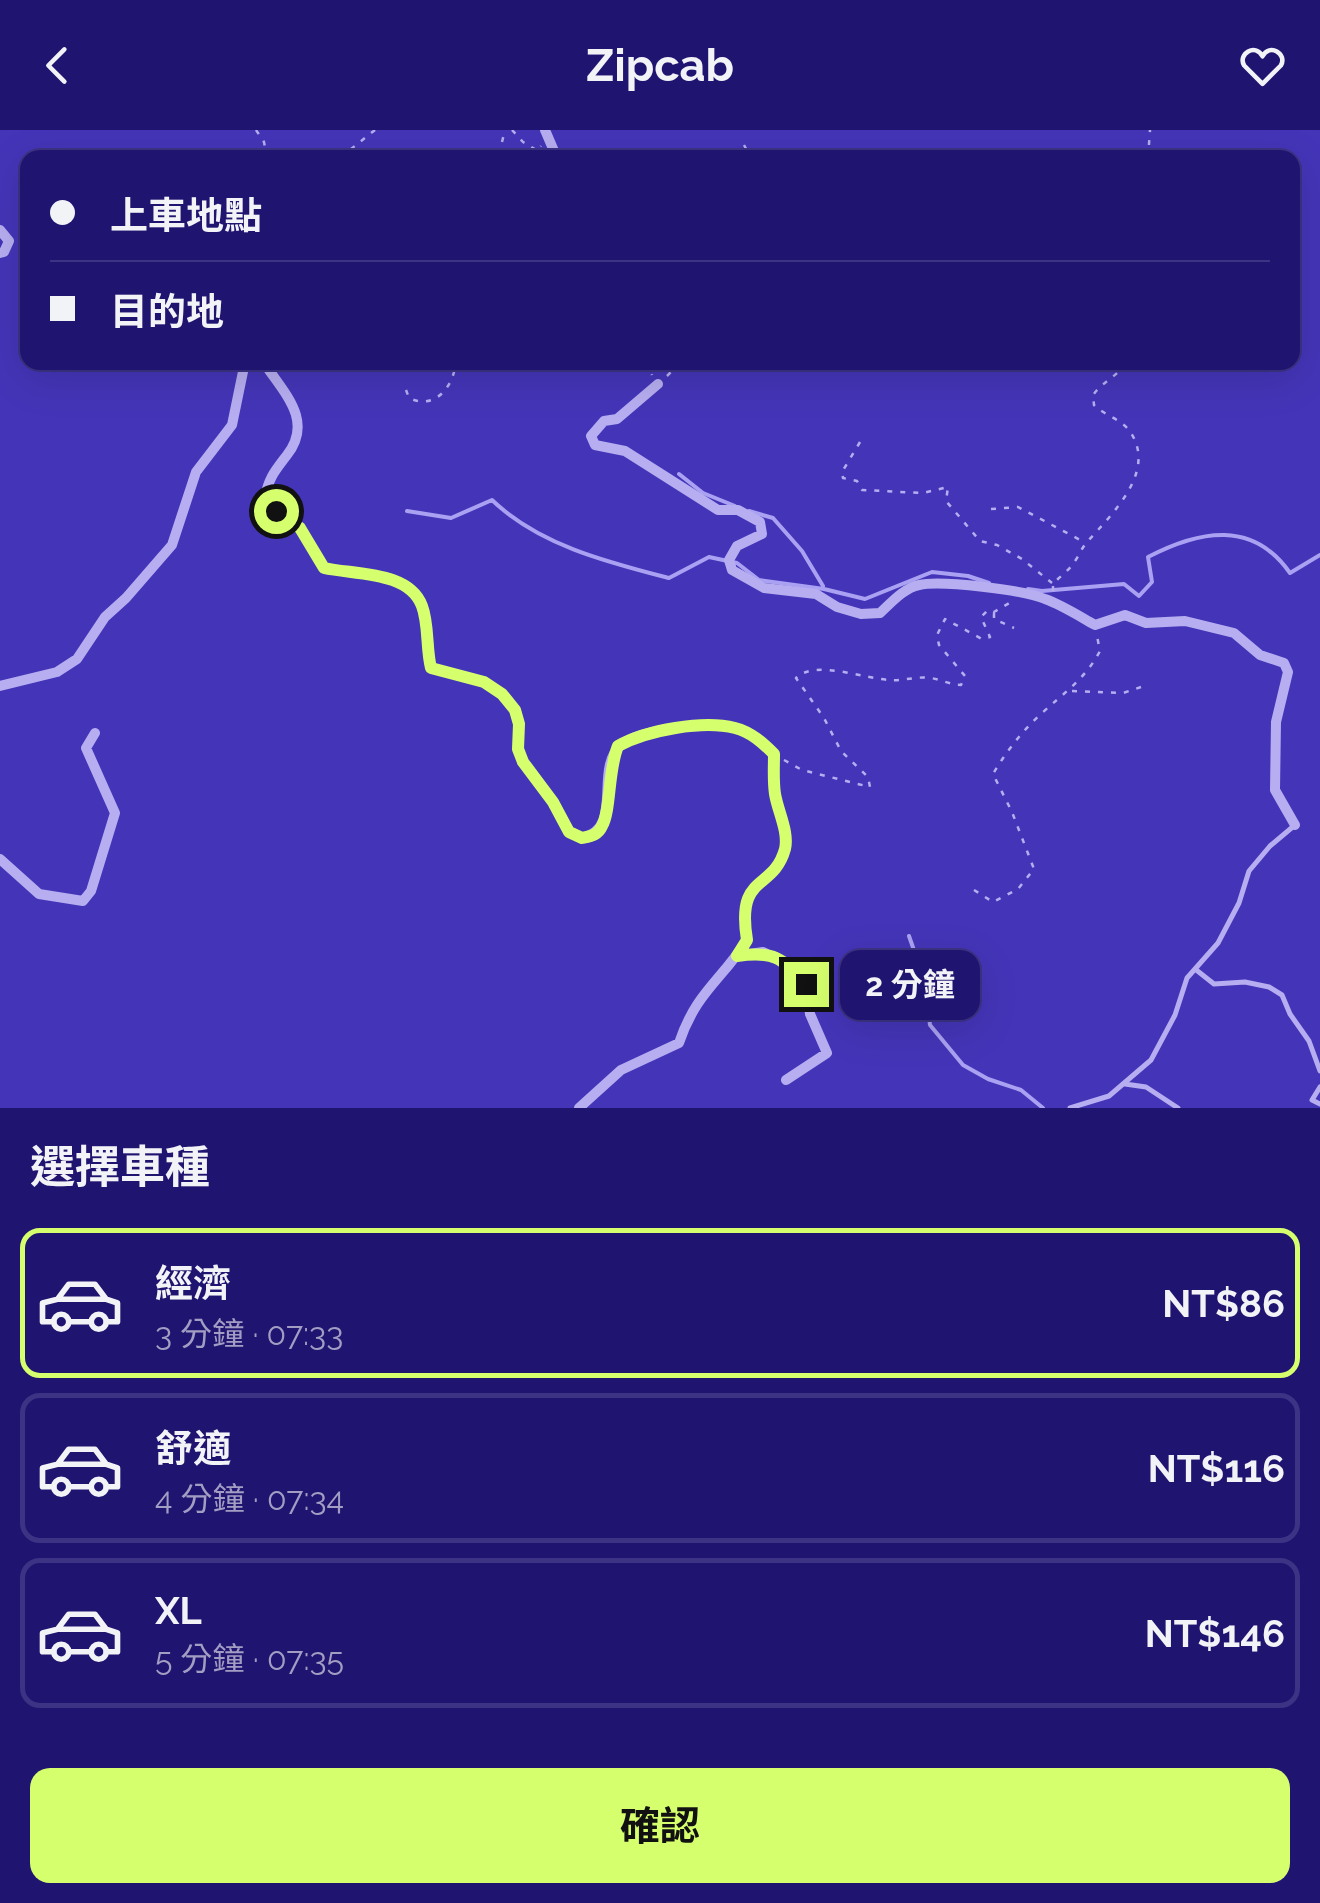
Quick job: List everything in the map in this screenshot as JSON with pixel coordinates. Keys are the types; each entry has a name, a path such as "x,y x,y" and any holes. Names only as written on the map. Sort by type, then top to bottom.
{"street":[{"path":"0,230 9,240 0,253"},
{"path":"0,686 57,672 77,659 104,616 126,598 172,545 196,472 232,424 243,370"},
{"path":"269,370 294,406 300,422 296,442 269,476 265,497 276,511 300,528 324,568 398,580 413,589 423,608 431,668 484,682 502,694 515,710 523,762 553,802 569,832 582,838 594,836 604,824 613,758 618,746 634,738 661,731 737,728 760,740 774,754 774,791 786,840 784,853 748,897 742,911 747,940 699,999 679,1043 621,1070 578,1108"},
{"path":"658,384 617,419 604,422 591,436 594,445 625,451 718,510 738,510 760,522 762,534 737,546 729,560 732,570 764,588 816,594 837,607 861,614 880,613 918,585 972,586 1053,602 1095,625 1125,614 1146,623 1185,621 1234,633 1260,655 1284,663 1288,672 1276,722 1275,790 1294,825"},
{"path":"0,859 39,894 84,901 91,891 115,813 86,748 96,733"},
{"path":"737,956 763,952 789,965 806,984 810,1014 826,1053 786,1080"}],"lane":[{"path":"1070,1108 1109,1096 1151,1060 1176,1015 1182,989 1218,943 1239,904 1249,871 1294,825"},
{"path":"1195,969 1214,984 1245,982 1269,987 1282,995 1309,1041 1320,1071"},
{"path":"1125,1084 1146,1087 1178,1108"},
{"path":"1320,1087 1312,1100 1320,1104"}],"path":[{"path":"356,150 351,149 375,130"},
{"path":"502,142 504,130"},
{"path":"512,130 536,150"},
{"path":"539,150 542,144"},
{"path":"744,145 746,150"},
{"path":"406,390 408,398 420,403 432,401 452,385 455,370"},
{"path":"1053,602 1053,584 1074,564 1086,542 1105,526 1137,477 1141,457 1132,434 1094,405 1093,395 1101,383 1122,370"},
{"path":"860,442 842,472 843,478 857,481 862,490 923,493 948,486 946,501 980,542 997,545 1022,559 1053,584"},
{"path":"991,509 1018,507 1086,542"},
{"path":"774,754 802,770 870,788 868,777 841,750 796,678 809,670 850,672 870,679 932,678 962,686 965,676 939,646 937,635 945,619 982,639 990,636 981,617 1025,594"},
{"path":"994,612 994,619 1014,628"},
{"path":"974,890 993,902 1018,889 1034,870 993,774 1018,739 1088,674 1100,651 1095,625"},
{"path":"1070,690 1123,693 1141,688"}],"shaded area":[{"path":"0,130 1320,130 1320,1108 0,1108"}],"waterway":[{"path":"679,474 703,493 735,506"},
{"path":"407,511 451,518 492,500 552,540 669,578 709,557 737,563 759,580 865,599 932,572 989,583"},
{"path":"749,511 773,518 802,551 823,586"},
{"path":"1028,589 1124,584 1139,596 1152,582 1148,557 1206,536 1225,535 1260,544 1290,573 1320,555"},
{"path":"909,936 924,979 930,1025 963,1065 1021,1090 1043,1108"}],"route":[{"path":"276,511 300,528 324,568 398,580 413,589 423,608 431,668 484,682 502,694 515,710 523,762 553,802 569,832 582,838 594,836 604,824 613,758 618,746 634,738 647,733 715,726 737,728 760,740 774,754 774,791 786,840 777,865 757,884 742,911 747,940 737,956 763,952 789,965 806,984"}]}
